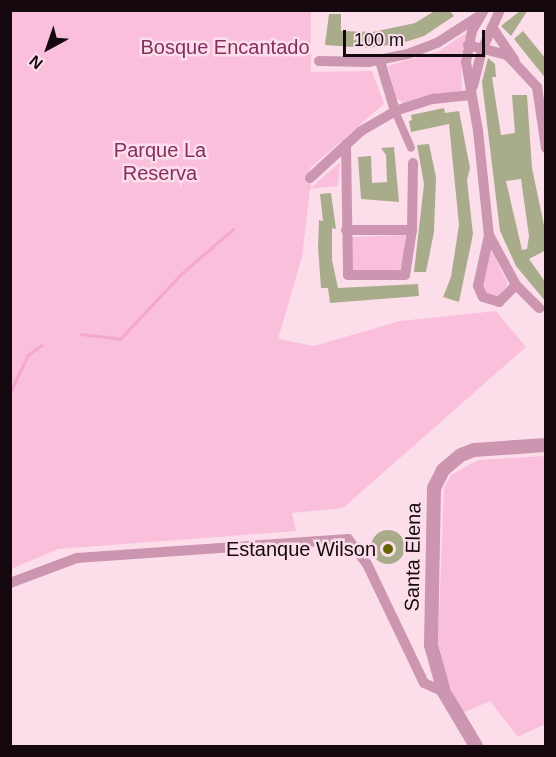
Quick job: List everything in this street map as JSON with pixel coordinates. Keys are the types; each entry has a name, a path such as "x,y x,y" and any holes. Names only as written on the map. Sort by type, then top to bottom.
{"street":[{"path":"471,95 482,50 500,10"},
{"path":"482,13 468,45 466,62 489,235 479,291 489,301 499,302 516,285"},
{"path":"318,61 380,61 437,44 482,13"},
{"path":"492,27 514,60 546,97"},
{"path":"468,45 514,60"},
{"path":"380,61 394,111 411,148"},
{"path":"537,87 546,148"},
{"path":"310,178 346,144 394,111 433,99 471,95"},
{"path":"346,144 348,275 357,277 405,274 412,230 413,163"},
{"path":"346,230 412,230"},
{"path":"489,235 516,285 539,308"},
{"name":"Santa Elena","path":"476,747 444,692 431,645 437,479 450,461 474,450 546,446"},
{"path":"10,583 78,558 348,539 367,564 424,683 444,692"}],"green space":[{"name":"Parque La Reserva","path":"11,11 311,11 311,72 372,71 384,104 310,168 311,188 340,162 338,186 310,189 302,257 278,339 314,346 400,321 496,311 526,347 343,508 292,513 296,531 58,549 11,569"},
{"path":"466,33 461,59 462,90 403,103 396,98 388,66 439,51"},
{"path":"405,235 403,268 396,271 352,270 352,237"},
{"path":"490,247 508,284 498,297 488,296 482,287"},
{"path":"545,456 545,724 518,737 490,701 462,713 446,677 438,642 444,488 451,475 478,460"}],"building":[{"path":"436,10 449,10 454,16 424,36 402,43 367,48 325,45 329,14 341,14 341,31 373,32 415,23"},
{"path":"521,10 528,10 511,36 501,26"},
{"path":"523,31 546,59 546,79 514,39"},
{"path":"488,58 495,64 496,77 492,77 501,135 515,133 512,95 527,95 532,168 545,230 546,250 529,259 546,283 546,302 516,266 500,231 482,82","holes":["521,179 529,236 527,249 522,250 506,181"]},
{"path":"444,108 445,113 459,111 470,168 467,180 473,234 459,302 443,297 451,277 459,225 449,124 411,132 409,121 412,120 411,115"},
{"path":"429,144 436,177 434,232 426,272 414,272 424,184 417,145"},
{"path":"394,147 399,202 361,199 358,157 371,156 372,183 387,182 386,155 381,148"},
{"path":"331,193 336,229 332,228 332,260 338,288 418,284 419,296 330,303 328,288 321,288 318,247 319,220 323,221 320,194"},
{"name":"Estanque Wilson","path":"388,530 400,535 405,547 400,559 388,564 376,559 371,547 376,535"}],"waterway":[{"path":"81,334 120,339 181,274 233,229"},
{"path":"10,392 28,355 42,345"}],"place":[{"name":"Estanque Wilson","path":"388,549"}],"park label":[{"name":"Bosque Encantado","path":"225,47"}]}
